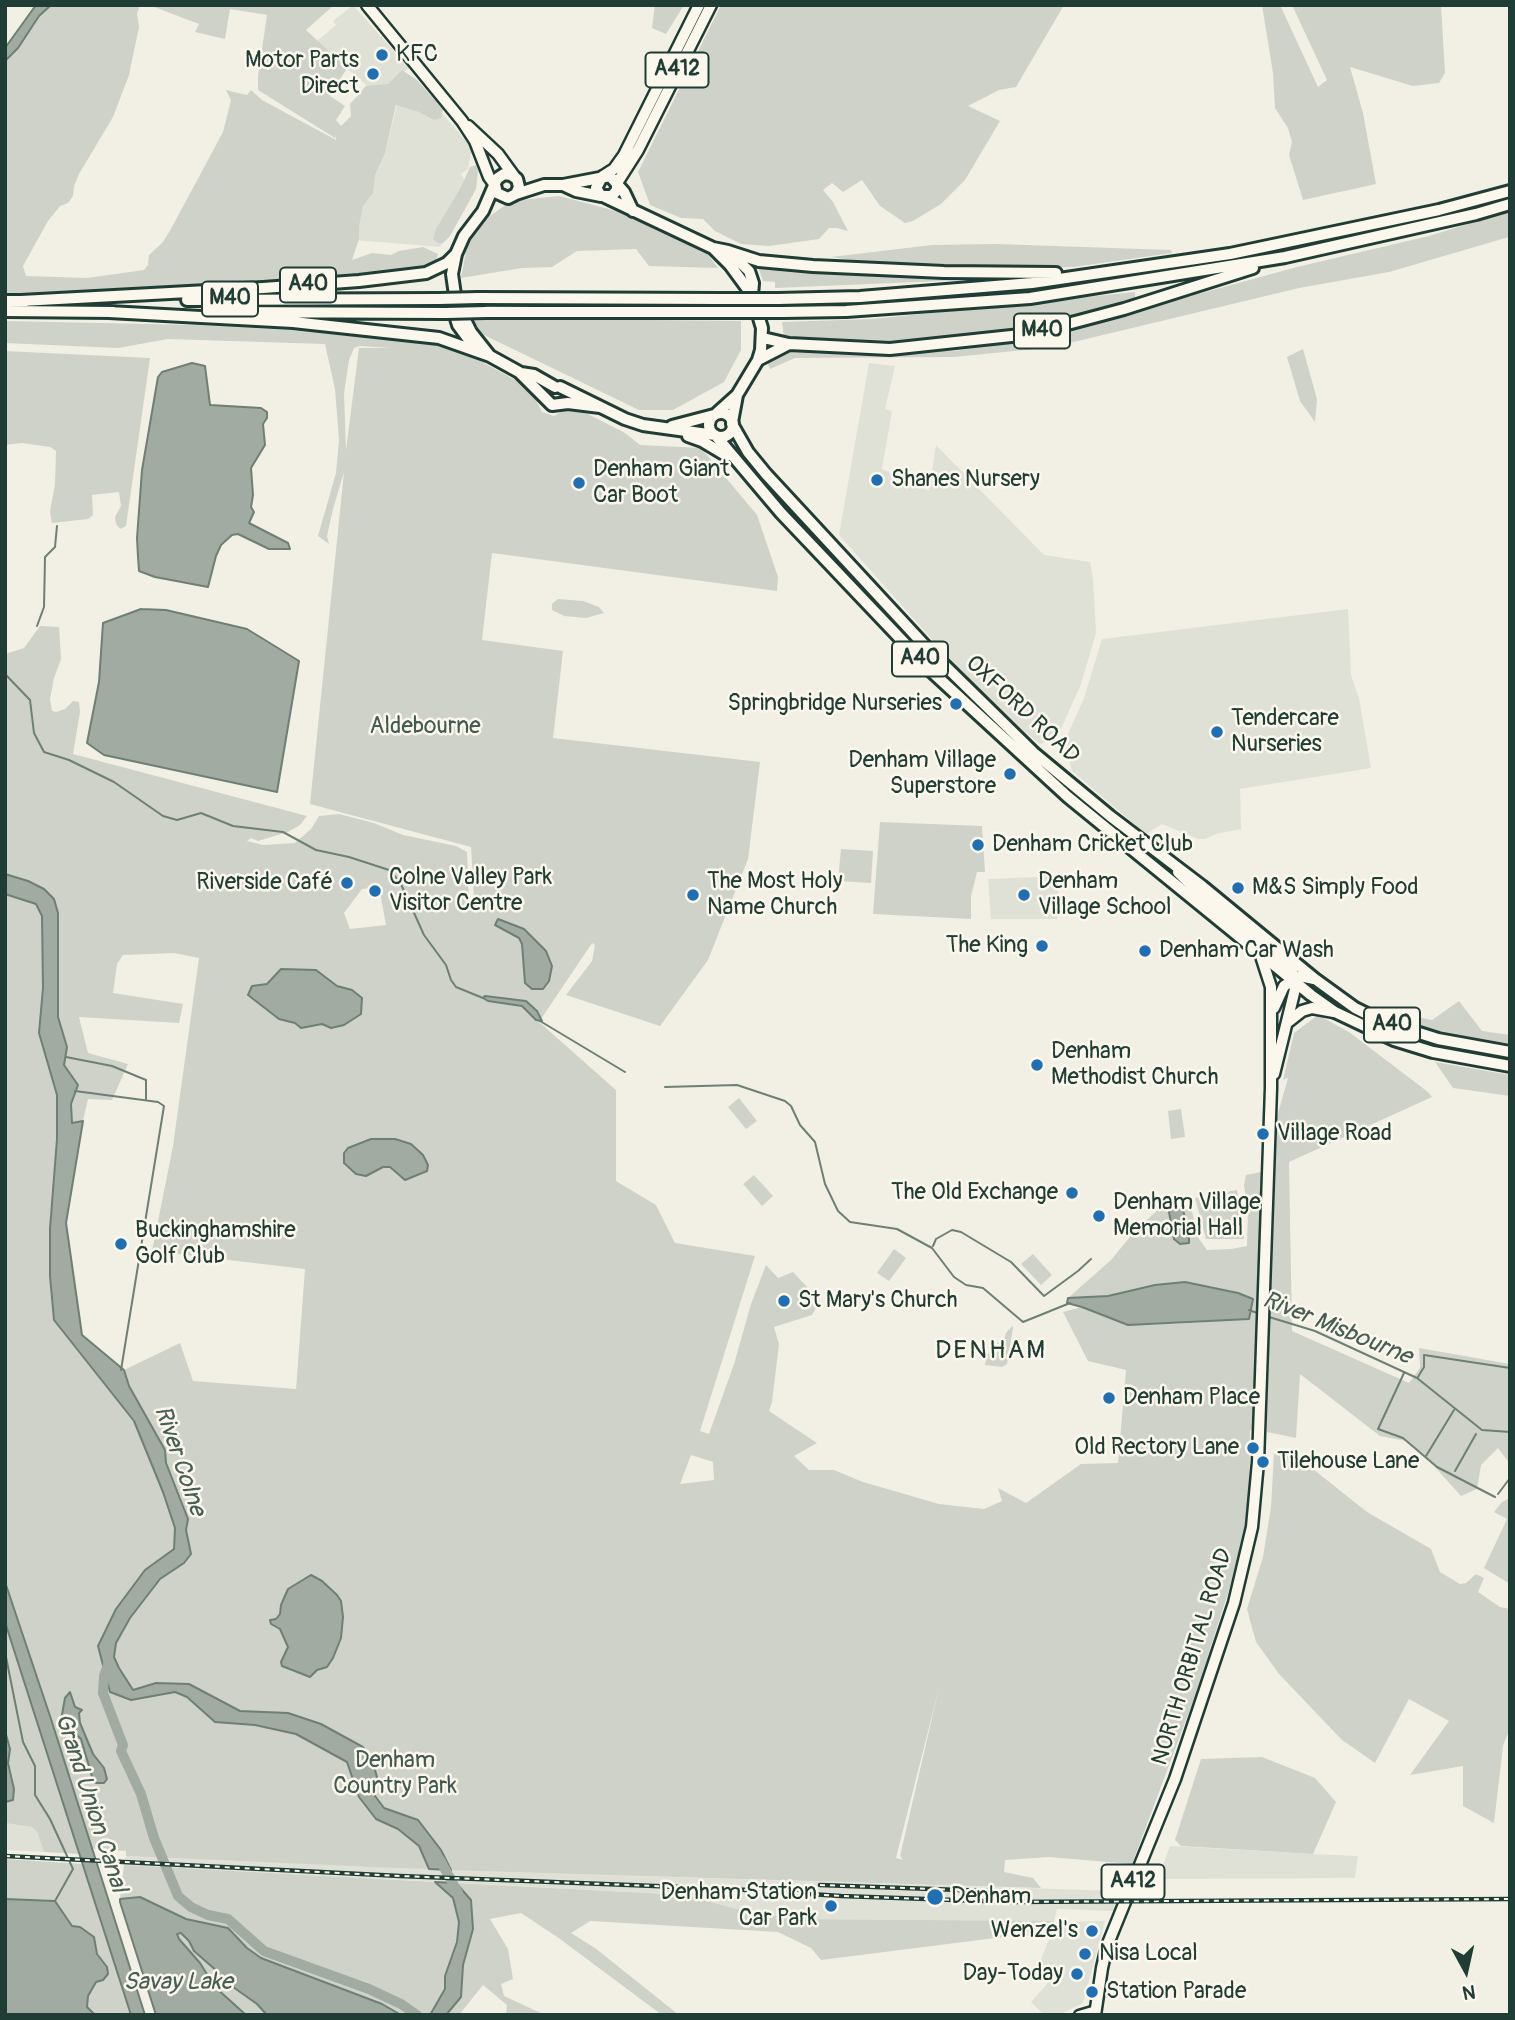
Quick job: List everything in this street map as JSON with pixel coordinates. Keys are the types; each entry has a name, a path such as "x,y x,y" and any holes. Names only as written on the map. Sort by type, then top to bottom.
{"highway":[{"path":"485,354 462,331 452,274 456,254 501,176 508,174 544,186"},
{"path":"514,176 519,183 514,196"},
{"path":"602,177 596,188 603,196"},
{"path":"483,211 514,196 544,186 602,177 613,178 634,211"},
{"path":"603,196 615,193 617,183"},
{"path":"495,185 500,196 514,196"},
{"path":"563,185 576,191 603,196 713,247 728,251 747,268 753,283 749,291"},
{"name":"M40","path":"20,301 778,299 914,294 1032,283 1230,254 1439,210 1510,191"},
{"name":"M40","path":"109,312 783,313 1030,298 1285,257 1510,204"},
{"path":"713,247 749,291 763,338 758,360 737,395 709,421 715,435"},
{"name":"M40","path":"728,251 759,261 944,272 1042,274 1108,271"},
{"name":"A40","path":"5,301 320,285 426,273 440,267 456,254"},
{"name":"M40","path":"763,338 789,344 890,349 1030,334 1124,309 1285,257"},
{"path":"747,268 759,261"},
{"path":"426,273 452,274"},
{"path":"458,306 485,354"},
{"path":"5,311 109,312 293,322 439,338 454,337 462,331"},
{"path":"439,338 485,354 519,372 555,406 561,404 600,407"},
{"path":"758,360 789,344"},
{"path":"519,372 534,375 625,419 715,435 727,435 737,395"},
{"path":"548,402 548,391 558,387"},
{"path":"558,387 565,396 561,404"},
{"path":"666,428 715,414 726,414 732,423"},
{"name":"OXFORD ROAD","path":"732,423 748,452 766,474 955,677 1034,753 1315,979"},
{"path":"666,428 702,441 740,466"},
{"name":"OXFORD ROAD","path":"715,435 813,547 926,666 1039,772 1260,953"},
{"name":"A40","path":"1260,953 1335,1012 1405,1044 1510,1066"},
{"name":"A40","path":"1315,979 1355,1008 1381,1021 1438,1039 1510,1052"}],"main road":[{"path":"366,5 462,121 475,141 489,177 495,185"},
{"name":"A412","path":"602,177 614,169 624,155 699,5"},
{"name":"A412","path":"617,183 638,150 711,5"},
{"path":"462,121 481,136 514,176"},
{"path":"1155,850 1197,891 1292,969 1294,980"},
{"name":"NORTH ORBITAL ROAD","path":"1096,2012 1107,1946 1175,1779 1234,1603 1245,1560 1256,1495 1271,1088 1271,986 1260,953"},
{"path":"1271,1019 1282,989 1300,976 1315,979"},
{"name":"NORTH ORBITAL ROAD","path":"1271,1088 1296,989 1294,980"},
{"path":"1288,1022 1302,1011 1311,1008 1335,1012"}],"street":[{"path":"1079,2015 1096,2012"}],"shaded area":[{"path":"353,5 409,68 376,94 317,41 336,25 333,21"},
{"path":"420,88 472,148 468,169 461,174 467,184 440,247 355,240 362,208 385,153 397,105"},
{"path":"869,363 895,366 885,409 892,411 882,469 929,491 936,445 1044,555 1090,562 1096,633 1081,684 1056,740 1040,744 1011,721 968,680 839,535"},
{"name":"Tendercare Nurseries","path":"1348,609 1351,675 1359,698 1371,768 1240,789 1241,829 1205,839 1198,839 1162,824 1146,834 1072,771 1064,743 1084,698 1102,639"},
{"name":"Denham Village School","path":"1059,876 1057,919 991,919 988,879"},
{"path":"5,1823 32,1827 37,1832 44,1852 5,1850"},
{"path":"1170,1846 1358,1856 1355,1878 1158,1879"},
{"path":"126,1856 508,1872 1121,1891 1114,1911 1057,1909 1054,1921 804,1919 745,1911 684,1895 124,1865"},
{"path":"1105,1921 1083,2003 1059,2015 1044,2015 1031,2002 1052,1978 1037,1969 1056,1922"}],"green space":[{"path":"51,5 140,5 137,14 139,27 129,75 113,117 79,174 73,196 68,203 60,206 48,221 23,266 26,276 87,278 144,270 148,265 149,255 163,242 223,132 231,100 226,90 247,95 251,90 262,100 336,140 336,136 335,138 258,90 267,15 230,9 225,39 195,32 199,24 149,5 334,5 306,30 347,68 330,96 345,106 336,120 341,126 351,116 350,104 366,86 388,84 402,70 417,80 443,109 441,118 434,120 396,105 385,153 375,176 373,193 363,206 359,239 352,260 372,253 391,255 423,247 438,254 436,260 427,265 383,273 270,284 5,295 5,61 18,48 39,16"},
{"path":"655,5 684,5 666,34 652,28"},
{"path":"721,5 1064,5 1016,87 999,90 968,106 1000,121 965,180 941,204 905,223 880,206 862,180 843,192 832,183 823,190 833,202 848,231 829,228 819,239 769,246 741,244 715,231 703,219 681,218 650,205 638,172"},
{"path":"1262,5 1280,5 1318,87 1327,80 1292,5 1441,5 1445,73 1439,83 1413,86 1350,67 1363,113 1376,184 1303,200 1289,155 1292,142 1288,128 1275,108 1273,73"},
{"path":"476,165 476,189 450,236 442,244 438,243 433,239 436,229 470,167"},
{"path":"559,196 624,213 707,253 718,268 649,266 636,249 577,251 552,267 522,268 461,278 466,251 479,224 511,201"},
{"path":"1510,211 1509,237 1389,272 1299,288 1078,341 1034,349 954,357 795,358 770,369 766,359 787,349 954,351 1030,340 1297,267 1429,236"},
{"path":"996,244 1171,250 1172,253 1074,267 1003,268 865,262 831,257 932,245"},
{"path":"758,266 965,276 964,280 775,288 775,282 763,281"},
{"path":"1135,292 1135,300 1068,318 938,342 867,342 784,337 782,322 873,319"},
{"path":"470,318 741,321 741,350 724,382 673,410 639,410 484,335"},
{"path":"5,321 196,325 308,331 449,344 530,388 542,412 554,416 564,410 588,414 625,433 640,445 701,448 757,515 778,577 777,591 492,553 482,640 563,651 553,738 760,762 748,859 708,960 660,1026 566,995 592,961 595,945 592,943 539,1022 616,1090 616,1181 656,1205 675,1243 755,1256 700,1431 709,1434 766,1265 778,1278 793,1272 820,1301 812,1315 774,1327 779,1344 769,1411 817,1443 794,1456 809,1470 834,1470 863,1482 939,1504 984,1509 1002,1501 998,1488 1026,1503 1081,1464 1118,1463 1126,1370 1088,1361 1063,1312 1082,1307 1128,1325 1175,1324 1249,1319 1252,1300 1238,1293 1207,1286 1155,1285 1108,1296 1068,1298 1111,1260 1134,1232 1165,1203 1181,1199 1192,1211 1197,1236 1207,1250 1247,1246 1248,1211 1244,1185 1246,1175 1261,1172 1265,1161 1259,1430 1250,1430 1249,1515 1235,1571 1195,1696 1132,1864 1049,1857 1005,1860 1004,1872 1033,1878 1041,1888 451,1870 449,1867 397,1868 126,1856 126,1851 85,1848 5,1603 5,654 24,648 40,626 59,627 61,659 50,699 52,711 56,712 65,709 73,701 79,702 80,712 73,754 307,816 300,825 288,832 258,841 251,838 247,841 263,845 295,843 311,829 319,816 339,814 374,823 403,835 456,846 467,852 469,900 474,899 471,847 310,804 344,472 327,536 329,544 318,536 336,473 339,440 335,389 325,344 168,339 118,348 5,343","holes":["360,346 390,348 359,348 346,450 344,393 349,360 354,348","379,887 386,925 350,929 344,913 362,889","174,953 199,958 173,1146 152,1251 305,1269 296,1389 193,1381 180,1343 124,1370 129,1386 165,1450 166,1463 188,1519 186,1530 191,1554 157,1582 174,1549 175,1528 163,1492 134,1421 54,1320 50,1229 57,1138 59,1019 66,1047 64,1065 78,1085 71,1104 72,1124 83,1121 88,1099 112,1100 128,1064 88,1053 79,1017 179,1023 183,1004 113,993 117,964 123,955","691,1455 713,1462 714,1480 680,1484","939,1688 900,1856 903,1860 896,1858"]},
{"path":"1303,349 1317,399 1315,422 1300,401 1287,357"},
{"path":"5,351 150,358 126,526 120,529 116,524 115,517 121,506 119,492 92,495 93,515 88,519 52,523 50,512 55,484 56,451 50,447 22,443 5,445"},
{"path":"558,599 583,601 599,607 604,613 586,618 564,616 552,610 552,604"},
{"path":"880,822 982,826 985,872 977,872 971,896 971,919 873,914"},
{"path":"841,849 873,851 871,883 838,881"},
{"path":"1459,1001 1482,1031 1510,1035 1510,1048 1403,1025 1389,1011 1432,1020"},
{"path":"1318,1015 1349,1032 1432,1097 1289,1162 1292,1331 1409,1383 1420,1368 1419,1348 1510,1364 1510,1464 1498,1448 1481,1465 1477,1489 1461,1496 1425,1456 1406,1441 1380,1436 1300,1374 1296,1438 1267,1432 1270,1142 1288,1078 1283,1080 1294,1033"},
{"path":"1435,1062 1510,1075 1510,1096 1453,1088"},
{"path":"739,1098 757,1121 746,1129 728,1107"},
{"path":"1181,1109 1185,1137 1171,1139 1168,1111"},
{"path":"754,1175 773,1196 762,1206 743,1184"},
{"path":"1237,1190 1244,1239 1206,1239 1195,1198"},
{"path":"894,1249 906,1258 889,1281 877,1273"},
{"path":"1033,1254 1052,1275 1041,1285 1021,1264"},
{"path":"1012,1326 1007,1364 1002,1367 985,1365 987,1355 1002,1338 1004,1340"},
{"path":"1284,1451 1303,1461 1367,1512 1431,1549 1440,1572 1460,1584 1466,1583 1476,1574 1484,1578 1478,1592 1500,1607 1510,1609 1510,1728 1503,1746 1494,1823 1463,1806 1463,1766 1410,1775 1449,1721 1409,1699 1375,1763 1342,1740 1279,1674 1256,1642 1247,1609 1263,1557 1271,1507 1274,1454"},
{"path":"1510,1498 1510,1584 1484,1568 1507,1519 1494,1512 1502,1502"},
{"path":"5,1622 80,1854 44,1852 37,1832 32,1827 5,1823 5,1802 13,1800 13,1779 8,1763 10,1749 5,1731"},
{"path":"1262,1757 1315,1778 1336,1802 1313,1854 1181,1846 1175,1840 1201,1759"},
{"path":"5,1859 83,1864 131,2015 95,2015 87,2007 88,1996 96,1982 103,1980 107,1967 97,1954 97,1947 90,1933 72,1926 51,1900 5,1899"},
{"path":"124,1865 435,1882 453,1898 459,1922 457,1942 445,1976 445,1989 430,2015 401,2015 382,2004 261,1958 228,1928 186,1919 140,1897 120,1899"},
{"path":"456,1883 684,1895 745,1911 799,1919 1054,1921 1052,1935 1011,1936 821,1960 811,1948 778,1932 590,1921 571,1933 595,1948 679,2015 662,2015 521,1913 490,1919 508,1949 513,1979 501,1984 504,1996 543,2014 506,2015 507,2005 483,1985 459,2015 446,2015 461,1997 463,1965 473,1929 471,1900"},
{"path":"181,1933 199,1956 267,2015 246,2015 214,1987 200,1963 179,1939 177,1934"}],"water":[{"path":"36,5 51,5 39,16 18,48 5,61 5,48"},
{"path":"192,363 205,366 210,405 261,408 267,412 263,424 265,445 251,468 251,507 254,512 249,523 288,543 290,549 269,549 238,534 232,535 221,545 208,587 155,577 139,571 138,557 142,470 158,377 162,372"},
{"path":"141,609 166,610 247,629 299,661 277,792 104,755 87,743 99,682 103,623"},
{"path":"5,874 44,889 54,899 58,913 58,1017 67,1047 64,1065 78,1085 71,1104 72,1123 83,1121 66,1223 82,1335 124,1370 129,1386 165,1450 166,1463 188,1519 186,1530 191,1554 184,1563 160,1579 130,1618 116,1643 114,1657 133,1690 156,1683 189,1684 240,1711 288,1713 321,1724 363,1747 373,1763 377,1777 375,1796 384,1808 418,1820 441,1850 451,1870 429,1869 419,1846 398,1829 376,1819 359,1797 347,1762 296,1734 255,1725 215,1722 187,1697 175,1692 131,1700 110,1692 98,1646 116,1609 145,1570 174,1549 175,1528 134,1421 54,1320 50,1229 57,1139 57,1095 39,1033 43,988 42,916 36,904 5,894"},
{"path":"498,919 524,929 546,951 552,966 549,981 543,989 532,989 525,983 522,944 519,938 495,925"},
{"path":"281,969 316,970 337,986 352,990 362,998 361,1014 344,1025 331,1028 322,1024 301,1028 295,1023 279,1019 248,995 252,986 267,984"},
{"path":"485,996 526,1001 537,1011 542,1021 536,1020 522,1006 488,1001 483,998"},
{"path":"371,1139 395,1139 411,1144 423,1155 428,1165 427,1171 405,1180 390,1167 383,1167 366,1176 356,1174 344,1163 344,1153 348,1148"},
{"path":"1182,1207 1189,1232 1189,1243 1180,1244 1174,1239 1169,1212"},
{"path":"1185,1282 1238,1293 1253,1299 1249,1319 1128,1325 1067,1303 1068,1298 1108,1296 1155,1285"},
{"path":"311,1575 337,1595 341,1601 343,1617 341,1638 333,1658 327,1667 317,1670 310,1677 282,1666 281,1662 288,1647 280,1629 271,1624 270,1620 276,1619 280,1614 288,1589"},
{"path":"5,1582 145,2015 131,2015 5,1622"},
{"path":"70,1692 75,1707 82,1710 79,1713 80,1723 93,1754 104,1768 107,1779 104,1783 96,1783 93,1780 81,1739 61,1720 65,1698"},
{"path":"5,1731 10,1749 8,1763 14,1789 13,1800 5,1802"},
{"path":"435,1882 456,1883 471,1900 473,1929 463,1965 461,1997 446,2015 430,2015 445,1989 445,1976 457,1942 459,1922 453,1898"},
{"name":"Savay Lake","path":"140,1897 186,1919 228,1928 261,1958 382,2004 401,2015 267,2015 257,2004 219,1977 218,1972 194,1951 181,1933 177,1934 179,1939 200,1963 215,1987 246,2015 156,2015 120,1902 120,1899"},
{"path":"5,1899 55,1901 72,1926 80,1927 94,1937 97,1954 107,1967 108,1974 103,1980 96,1982 88,1996 87,2007 95,2015 5,2015"}],"waterway":[{"path":"37,626 44,607 45,557 55,547 57,526"},
{"name":"River Misbourne","path":"5,674 30,700 34,733 44,752 69,760 114,782 163,816 177,820 201,813 233,826 283,832 316,850 389,870 400,882 424,935 446,965 456,987 483,998"},
{"name":"River Misbourne","path":"540,1021 625,1072"},
{"path":"66,1057 112,1066 146,1080 146,1099"},
{"name":"River Misbourne","path":"665,1087 737,1085 785,1101 815,1142 825,1184 838,1211 850,1222 897,1229 932,1248 954,1277 966,1285 983,1288 1023,1322 1070,1303"},
{"path":"75,1091 158,1102 164,1106 121,1370"},
{"path":"933,1246 936,1239 952,1230 961,1232 1011,1262 1044,1296 1091,1259"},
{"name":"River Misbourne","path":"1249,1310 1260,1314"},
{"name":"River Misbourne","path":"1269,1317 1315,1331 1417,1378 1482,1430 1510,1432"},
{"path":"1418,1377 1424,1367 1424,1355 1510,1368"},
{"path":"1404,1373 1378,1429 1403,1438 1437,1467 1495,1497"},
{"path":"1426,1456 1454,1410"},
{"path":"1455,1471 1476,1434"},
{"path":"1498,1494 1510,1478"},
{"path":"5,1652 23,1742 35,1766 35,1795 50,1819 73,1869 55,1901"},
{"path":"109,1662 104,1676 103,1693 123,1745 121,1751 141,1794 154,1838 178,1896 191,1907 208,1915 228,1919 264,1951 369,1989 417,2015"},
{"name":"River Colne","path":"440,1860 458,1893"}],"railway":[{"path":"5,1856 1012,1902 1510,1899"},
{"path":"820,1885 988,1891"}],"place":[{"name":"KFC","path":"382,55"},
{"name":"Motor Parts Direct","path":"373,74"},
{"name":"Shanes Nursery","path":"877,480"},
{"name":"Denham Giant Car Boot","path":"579,483"},
{"name":"Springbridge Nurseries","path":"956,704"},
{"name":"Tendercare Nurseries","path":"1217,732"},
{"name":"Denham Village Superstore","path":"1010,774"},
{"name":"Denham Cricket Club","path":"978,845"},
{"name":"Riverside Café","path":"347,883"},
{"name":"M&S Simply Food","path":"1238,888"},
{"name":"Colne Valley Park Visitor Centre","path":"375,891"},
{"name":"The Most Holy Name Church","path":"693,895"},
{"name":"Denham Village School","path":"1024,895"},
{"name":"The King","path":"1042,946"},
{"name":"Denham Car Wash","path":"1145,951"},
{"name":"Denham Methodist Church","path":"1037,1065"},
{"name":"Village Road","path":"1263,1134"},
{"name":"The Old Exchange","path":"1072,1193"},
{"name":"Denham Village Memorial Hall","path":"1099,1216"},
{"name":"Buckinghamshire Golf Club","path":"121,1244"},
{"name":"St Mary's Church","path":"784,1301"},
{"name":"Denham Place","path":"1109,1398"},
{"name":"Old Rectory Lane","path":"1253,1448"},
{"name":"Tilehouse Lane","path":"1263,1462"},
{"name":"Denham","path":"935,1897"},
{"name":"Denham Station Car Park","path":"831,1906"},
{"name":"Wenzel's","path":"1092,1931"},
{"name":"Nisa Local","path":"1085,1954"},
{"name":"Day-Today","path":"1077,1974"},
{"name":"Station Parade","path":"1092,1992"}],"district":[{"name":"DENHAM","path":"991,1351"}],"park label":[{"name":"Aldebourne","path":"425,727"},
{"name":"Denham Country Park","path":"395,1774"}],"water label":[{"name":"Grand Union Canal","path":"90,1803"}]}
